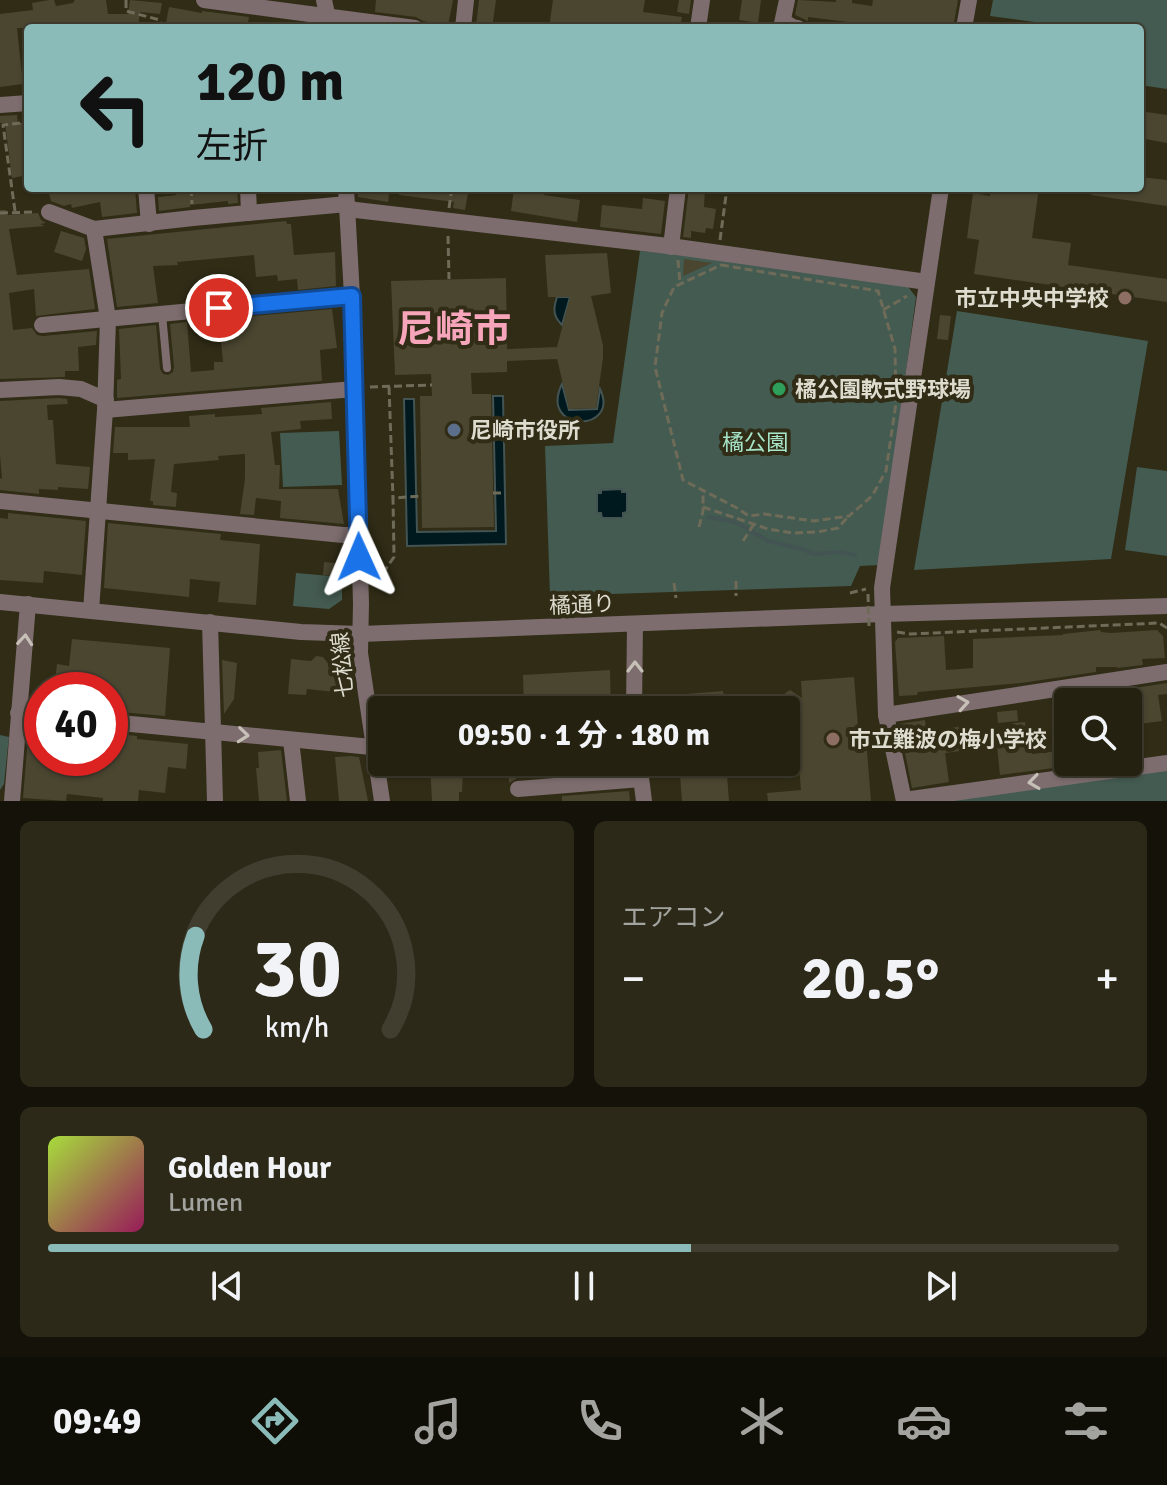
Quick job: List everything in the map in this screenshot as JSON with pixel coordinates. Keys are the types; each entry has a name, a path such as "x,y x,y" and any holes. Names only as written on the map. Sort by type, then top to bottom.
{"street":[{"path":"204,0 388,24"},
{"path":"463,24 466,0"},
{"path":"699,24 702,0"},
{"path":"787,0 787,24"},
{"path":"965,24 969,0"},
{"path":"0,105 23,103"},
{"path":"146,192 149,224"},
{"path":"248,192 249,213"},
{"path":"674,247 678,192"},
{"path":"940,192 920,287 882,588 886,715 904,801 1167,763"},
{"path":"49,212 94,229 347,200 448,221 718,253 920,287"},
{"name":"七松線","path":"347,200 352,296 362,388 360,653 368,696"},
{"path":"91,611 106,405 108,319 94,229"},
{"path":"42,325 352,296"},
{"path":"0,390 81,389 106,405 362,388"},
{"path":"0,501 359,535"},
{"name":"橘通り","path":"0,602 301,632 360,634 1167,606"},
{"path":"12,801 28,604"},
{"path":"210,622 215,801"},
{"path":"634,696 635,624"},
{"path":"886,715 1167,672"},
{"path":"18,713 24,714"},
{"path":"128,724 368,748"},
{"path":"291,740 298,801"},
{"name":"七松線","path":"380,776 382,801"},
{"path":"518,789 552,794 618,776"},
{"path":"641,776 644,801"}],"lane":[{"path":"162,314 167,368"}],"path":[{"path":"126,0 126,11 160,20 160,24"},
{"path":"15,211 3,125 20,123 23,103"},
{"path":"718,253 726,192"},
{"path":"0,213 49,212"},
{"path":"448,221 449,279"},
{"path":"674,247 680,284"},
{"path":"703,507 753,526 792,533 838,528 872,496 886,471 896,403 895,349 878,291 721,265 674,287 662,313 655,367 683,480 749,516 764,514 814,521 849,516"},
{"path":"883,310 920,287"},
{"path":"362,388 432,385"},
{"path":"376,583 394,557 389,387"},
{"path":"699,527 703,490"},
{"path":"493,493 505,493"},
{"path":"393,498 422,496"},
{"path":"743,541 753,526"},
{"path":"736,581 736,596"},
{"path":"674,583 676,598"},
{"path":"850,593 871,588"},
{"path":"868,594 869,626"},
{"path":"893,633 1159,623 1167,628"}],"green space":[{"path":"993,0 1167,0 1167,89 1144,86 1144,24 1049,24 990,16"},
{"name":"橘公園","path":"640,251 906,284 916,297 880,565 860,566 851,586 550,596 545,446 613,443"},
{"path":"957,311 1148,341 1111,559 914,570"},
{"path":"339,431 342,485 283,487 280,433"},
{"path":"1137,467 1167,471 1167,556 1125,550"},
{"path":"296,573 342,577 342,600 329,609 293,606"},
{"path":"0,735 9,737 4,784 0,790"},
{"path":"1167,770 1167,801 943,801 1142,776 1142,773"}],"water":[{"path":"557,297 570,297 562,325 555,312"},
{"path":"562,384 569,410 597,409 600,389 603,403 600,414 591,420 569,419 561,412 558,400"},
{"path":"493,396 503,396 506,544 407,546 404,399 414,399 417,532 496,531"},
{"path":"622,489 622,492 627,492 627,512 623,513 623,518 602,518 601,513 597,513 597,493"}],"building":[{"path":"54,0 56,6 75,0 106,0 108,14 128,14 130,0 162,3 160,14 140,12 138,24 24,24 24,28 17,28 23,84 0,87 0,14 33,10 32,3"},
{"path":"376,0 453,0 448,24 375,12"},
{"path":"479,0 496,0 493,24 476,24"},
{"path":"553,0 645,0 643,12 682,17 681,24 550,24"},
{"path":"679,0 691,0 689,14 677,12"},
{"path":"742,0 761,0 758,23 739,20"},
{"path":"798,0 852,0 852,3 872,6 873,0 958,0 954,24 863,24 808,17 808,21 795,15"},
{"path":"169,7 249,17 248,24 166,24"},
{"path":"1144,112 1167,115 1167,143 1144,139"},
{"path":"17,115 18,124 24,123 24,176 12,178 5,123 0,123 0,116"},
{"path":"1144,177 1167,180 1167,206 1091,195 1091,192 1144,192"},
{"path":"135,192 137,213 102,217 100,202 72,208 71,204 64,206 51,201 49,193"},
{"path":"176,192 237,192 238,203 228,204 228,201 159,211 158,197 176,195"},
{"path":"357,192 389,192 388,202 358,197"},
{"path":"399,192 468,192 465,210 453,208 454,202 399,195"},
{"path":"513,192 544,192 544,195 580,200 577,222 511,211"},
{"path":"689,192 705,192 704,207 716,209 713,229 706,228 705,233 691,231 691,238 683,237"},
{"path":"990,192 1038,192 1032,238 1071,243 1068,265 1167,279 1167,302 974,274 979,240 967,238 973,193 990,196"},
{"path":"643,198 665,201 661,234 600,227 602,205 642,209"},
{"path":"0,210 6,210 7,215 38,213 46,223 40,224 45,226 9,229 17,275 89,269 95,309 36,316 34,289 9,293 13,330 32,328 37,335 43,336 97,331 96,345 78,347 79,371 65,371 65,377 0,379"},
{"path":"286,221 291,224 294,255 335,252 336,286 298,290 297,279 278,281 277,275 256,277 254,255 177,262 178,265 153,266 158,303 117,307 107,239"},
{"path":"61,231 84,238 86,249 82,261 54,252"},
{"path":"607,253 611,293 591,296 603,345 596,408 569,409 557,359 507,361 507,372 471,373 472,394 491,394 494,527 422,528 420,396 432,396 431,374 395,375 391,281 506,278 507,349 557,347 570,297 548,297 545,255"},
{"path":"684,259 712,263 683,276"},
{"path":"332,309 337,348 320,350 322,381 117,398 117,380 121,379 119,329 156,325 160,369 168,375 174,367 170,324 187,322 191,372 214,370 214,362 223,362 219,319"},
{"path":"940,315 951,316 948,340 937,339"},
{"path":"67,399 68,404 47,405 48,420 53,420 56,464 90,467 88,489 58,487 58,490 39,489 39,494 0,490 0,401"},
{"path":"331,402 332,419 300,421 301,429 271,432 275,465 280,465 279,489 338,489 344,524 280,518 281,501 256,498 254,515 240,514 245,454 174,464 171,492 177,493 176,507 153,505 150,501 155,459 128,460 128,453 113,453 115,427 190,427 189,416 262,414 261,408"},
{"path":"8,513 86,521 82,575 44,571 43,583 0,580 0,518 8,519"},
{"path":"108,523 221,534 220,540 260,544 256,605 218,602 220,582 190,579 189,597 104,588"},
{"path":"324,562 345,564 344,577 323,575"},
{"path":"1100,630 1111,633 1157,630 1163,636 1165,658 1142,659 1143,665 1096,667 1096,672 1021,683 899,696 895,642 898,638 944,636 946,670 973,668 973,639"},
{"path":"72,639 170,648 165,716 128,713 128,672 56,672 57,664 69,666"},
{"path":"316,656 323,657 330,666 339,658 348,660 345,693 307,689 306,695 288,694 291,659 311,661"},
{"path":"222,660 237,663 234,699 224,714"},
{"path":"610,670 611,696 524,696 523,675"},
{"path":"854,677 860,751 867,751 871,801 768,801 767,793 801,790 801,681"},
{"path":"1167,683 1167,694 1158,695 1162,721 1142,724 1142,688 1134,688"},
{"path":"790,690 799,696 784,696"},
{"path":"723,691 724,696 673,696"},
{"path":"1017,710 1018,721 998,723 997,712"},
{"path":"925,720 928,739 951,736 950,728 964,726 968,750 945,753 949,782 912,788 899,724"},
{"path":"1025,722 1032,754 1054,752 1054,768 1000,775 997,746 1015,744 1013,723"},
{"path":"128,735 137,736 137,739 188,744 186,769 168,767 165,793 139,790 138,801 103,801 103,798 67,794 66,801 23,798 25,776 128,776"},
{"path":"281,750 287,801 259,801 258,752"},
{"path":"335,757 359,757 368,801 339,801"},
{"path":"431,776 463,776 459,801 432,801"},
{"path":"509,776 541,776 517,778 509,783"},
{"path":"680,776 727,776 729,801 682,801"},
{"path":"629,791 630,801 562,801 562,796"}],"waterway":[{"path":"709,517 736,522 768,541 814,554 840,552 855,555"}],"place":[{"name":"市立中央中学校","path":"1125,298"},
{"name":"橘公園軟式野球場","path":"779,389"},
{"name":"尼崎市役所","path":"454,430"},
{"name":"市立難波の梅小学校","path":"833,739"}],"district":[{"name":"尼崎市","path":"454,329"}],"route":[{"path":"219,308 352,296 359,557"}]}
